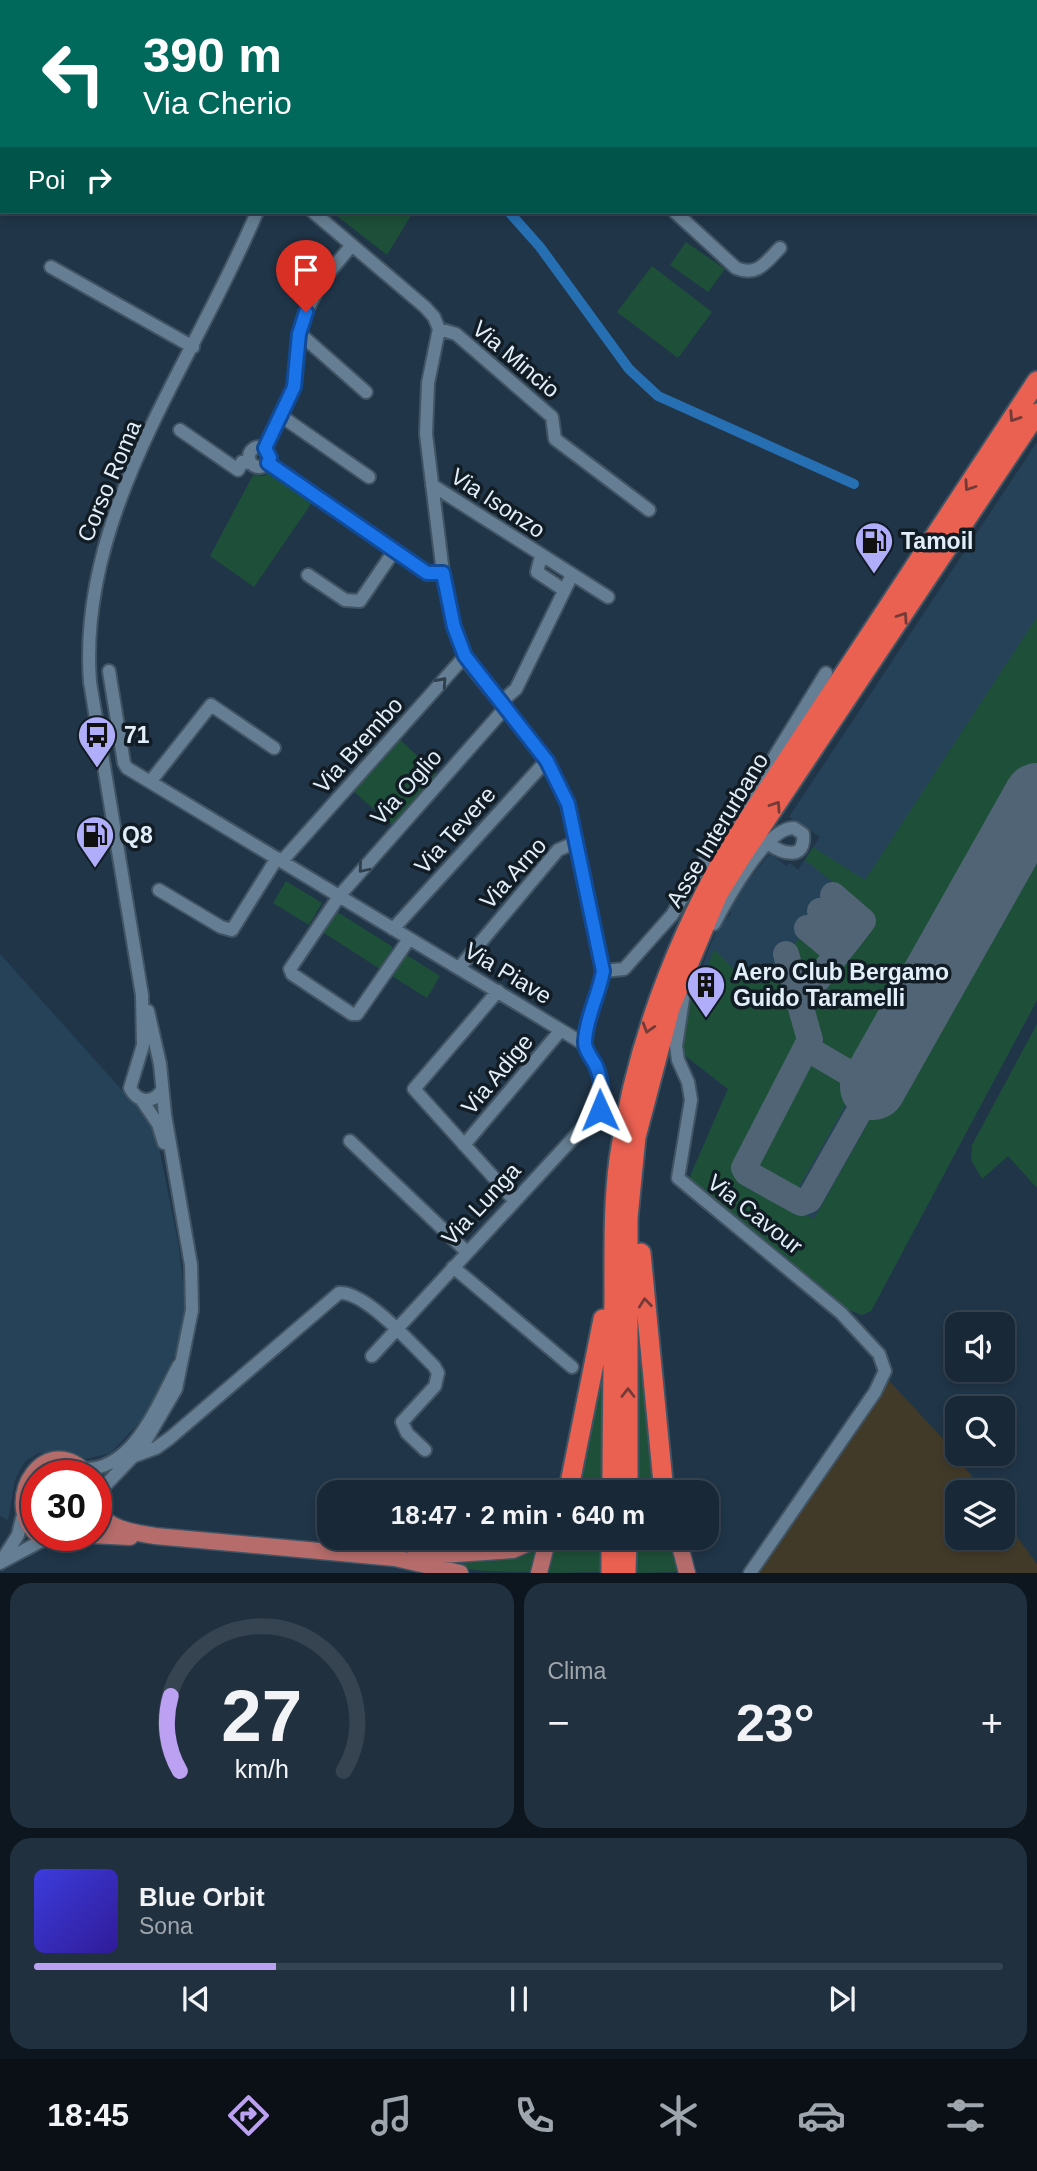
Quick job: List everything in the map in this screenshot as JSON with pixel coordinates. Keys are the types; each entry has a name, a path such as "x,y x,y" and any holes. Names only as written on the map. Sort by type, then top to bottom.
{"highway":[{"name":"Asse Interurbano","path":"625,1480 620,1462 614,1282 619,1160 628,1107 652,1014 691,918 728,850 1037,381"},
{"name":"Asse Interurbano","path":"615,1480 620,1462 631,1177 636,1137 660,1042 680,981 718,894 1037,412"},
{"path":"660,1042 661,1059 639,1179 637,1218 663,1480"},
{"path":"571,1480 601,1338 606,1297 614,1282"},
{"path":"611,1550 611,1573"},
{"path":"626,1573 627,1550"}],"main road":[{"path":"21,1485 18,1490 21,1511"},
{"path":"112,1525 155,1536"},
{"path":"112,1535 155,1536 395,1558 460,1573"},
{"path":"395,1558 513,1550"},
{"path":"539,1573 545,1550"},
{"path":"681,1550 687,1573"}],"street":[{"name":"Corso Roma","path":"141,1100 134,1094 130,1084 144,1045 142,995 94,709 89,629 99,559 113,517 256,214"},
{"path":"315,214 425,307 434,317 439,329 425,413 443,573 454,627 465,656 547,761 568,804 574,843 603,971 599,996 590,1014 584,1044"},
{"path":"677,214 736,268 747,273 757,271 780,248"},
{"path":"265,448 294,387 299,334 321,282 352,245"},
{"path":"51,267 193,347"},
{"name":"Via Mincio","path":"439,329 456,334 552,417 555,439 649,510"},
{"path":"299,334 366,392"},
{"path":"281,416 369,477"},
{"path":"180,430 238,470 242,462 259,468 268,463 270,458 265,448"},
{"path":"250,463 250,452 254,448 265,448"},
{"path":"268,463 427,573 443,573"},
{"name":"Via Isonzo","path":"432,485 608,597"},
{"path":"308,575 345,600 360,601 394,551"},
{"name":"Via Isonzo","path":"541,556 537,572 564,590"},
{"path":"503,705 516,689 572,575"},
{"name":"Via Brembo","path":"280,859 465,656"},
{"name":"Via Piave","path":"109,671 124,763 150,782 584,1044"},
{"path":"603,971 624,970 672,915 732,814 749,798 826,673"},
{"path":"150,782 211,705 274,748"},
{"name":"Via Oglio","path":"340,895 503,705"},
{"name":"Via Tevere","path":"393,929 547,761"},
{"name":"Via Arno","path":"458,968 558,850 574,843"},
{"name":"Via Cavour","path":"750,1573 883,1380 884,1363 841,1313 805,1280 678,1178 677,1170 690,1119 691,1100 678,1060 679,1010 715,921 745,872 768,843"},
{"path":"159,890 221,927 232,930 280,859"},
{"path":"340,895 290,969 292,974 352,1014 362,1011 409,939"},
{"path":"498,991 414,1089 515,1201"},
{"name":"Corso Roma","path":"142,995 155,1033 162,1090"},
{"name":"Via Adige","path":"464,1145 561,1030"},
{"name":"Via Lunga","path":"372,1356 600,1110 602,1089 597,1069 584,1044"},
{"path":"137,1069 149,1067 162,1076"},
{"path":"162,1090 155,1098 141,1100 158,1124 176,1183"},
{"path":"112,1478 150,1437 176,1389 190,1325 192,1282 162,1090"},
{"path":"349,1141 467,1252"},
{"path":"453,1268 572,1367"},
{"path":"134,1457 148,1452 164,1441 339,1293 350,1293 362,1300 396,1329 438,1373 435,1386 402,1422 407,1433 425,1450"},
{"path":"112,1462 130,1446 146,1424 184,1356"},
{"path":"150,1437 164,1441"},
{"path":"0,1563 18,1535 21,1522"},
{"path":"0,1563 21,1549"}],"shaded area":[{"path":"1037,442 1037,1000 871,1311 862,1315 847,1309 688,1181 728,1089 683,1054 684,1010 716,932 731,913 726,909 770,853 786,866 790,863 798,870 820,837 789,817"},
{"path":"0,954 155,1127 179,1248 186,1308 182,1339 147,1414 111,1453 86,1459 59,1453 39,1453 21,1460 8,1520 0,1516"},
{"path":"880,1371 945,1441 945,1466 964,1466 974,1480 945,1480 945,1550 1015,1550 1015,1534 1037,1564 1037,1573 744,1573"}],"green space":[{"path":"335,214 412,214 387,255"},
{"path":"686,242 725,269 708,292 670,265"},
{"path":"652,266 712,312 678,358 617,312"},
{"path":"272,472 313,501 254,587 210,556 253,475 263,476"},
{"path":"1037,617 1037,766 866,1070 853,1070 826,1053 817,1041 806,1003 872,918 836,891 839,887 805,860 813,847 865,880"},
{"path":"398,738 439,776 393,826 352,790"},
{"path":"1037,823 1037,1000 871,1311 862,1315 847,1309 688,1181 728,1089 683,1054 684,1010 702,967 707,969 714,949 748,984 753,979 764,984 783,960 803,1029 803,1043 731,1172 814,1219"},
{"path":"286,881 322,903 309,925 273,903"},
{"path":"334,910 393,947 380,969 321,931"},
{"path":"804,932 826,949 827,959 803,991 790,950"},
{"path":"405,954 440,976 427,998 392,976"},
{"path":"1037,1024 1037,1188 1008,1156 982,1179 971,1160 972,1145"},
{"path":"817,1064 857,1085 796,1192 791,1193 753,1170 750,1165 803,1070"},
{"path":"637,1301 657,1480 636,1480"},
{"path":"606,1339 604,1466 601,1466 600,1480 578,1480"},
{"path":"513,1550 538,1550 533,1572 474,1570 443,1561"},
{"path":"554,1550 604,1550 603,1572 547,1573"},
{"path":"633,1550 674,1550 680,1572 632,1573"}],"waterway":[{"path":"511,214 540,247 629,369 658,396 854,484"}],"taxiway":[{"path":"800,1002 863,921 833,895"},
{"path":"820,911 850,938"},
{"path":"807,928 838,954"},
{"path":"786,954 810,1040 744,1168 747,1173 801,1203 809,1200 873,1087 808,1049"}],"runway":[{"path":"873,1087 1037,796"}],"place":[{"name":"Tamoil","path":"874,575"},
{"name":"71","path":"97,769"},
{"name":"Q8","path":"95,869"},
{"name":"Aero Club Bergamo Guido Taramelli","path":"706,1019"}],"route":[{"path":"306,312 299,334 294,387 265,448 269,452 268,463 427,573 443,573 454,627 465,656 547,761 559,784 568,804 585,897 603,971 599,996 590,1014 584,1044 597,1069 602,1089 600,1110"}]}
